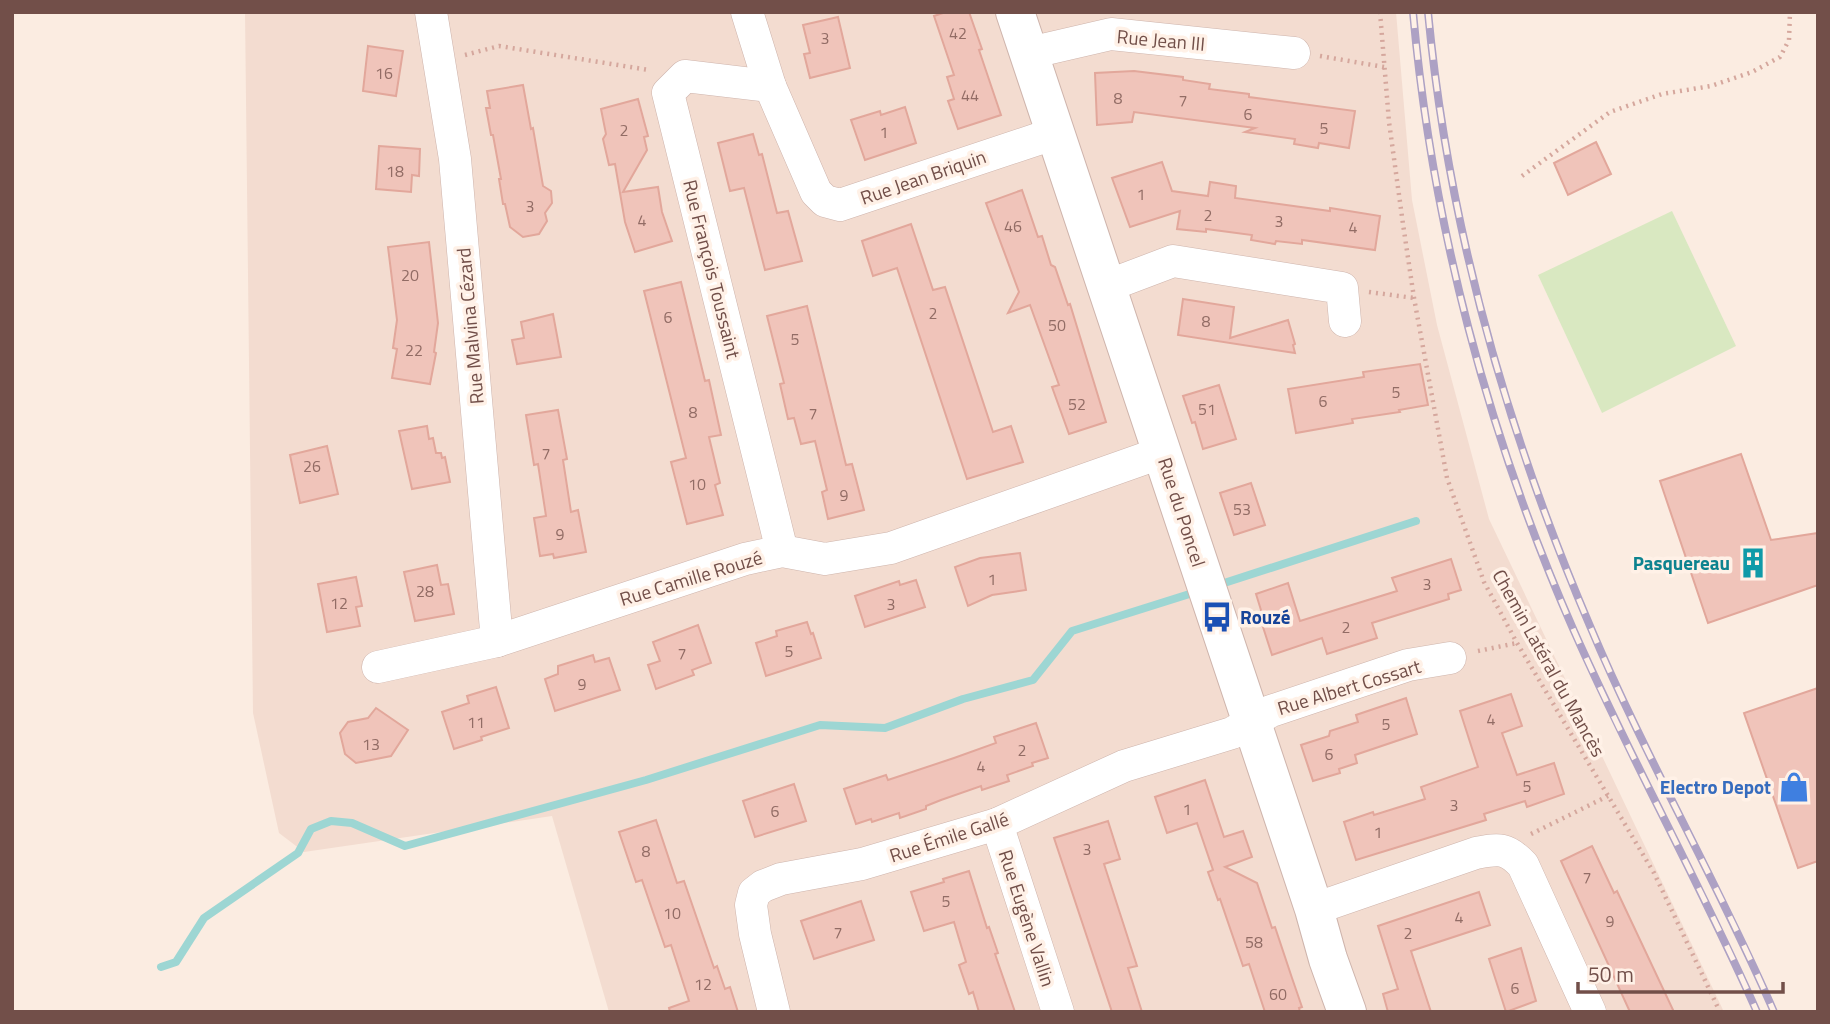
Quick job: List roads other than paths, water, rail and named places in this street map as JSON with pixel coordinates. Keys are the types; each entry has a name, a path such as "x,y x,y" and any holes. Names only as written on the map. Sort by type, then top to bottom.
{"street":[{"name":"Rue Malvina Cézard","path":"432,12 456,159 497,641"},
{"name":"Rue Jean Briquin","path":"747,12 770,86 816,192 825,201 840,205 1056,133"},
{"name":"Rue du Poncel","path":"1015,12 1347,1012"},
{"name":"Rue Jean III","path":"1029,53 1111,34 1294,54"},
{"name":"Rue François Toussaint","path":"770,86 685,76 668,93 782,551"},
{"path":"1107,286 1173,261 1342,288 1345,321"},
{"name":"Rue Camille Rouzé","path":"378,667 497,641 745,559 782,551 825,559 891,548 1163,452"},
{"name":"Rue Albert Cossart","path":"1252,721 1271,711 1408,665 1450,658"},
{"name":"Rue Émile Gallé","path":"774,1012 755,934 751,905 754,893 763,886 780,879 862,864 997,824 1124,766 1232,733 1252,721"},
{"name":"Rue Eugène Vallin","path":"997,824 1058,1012"},
{"path":"1314,909 1476,853 1495,850 1511,853 1523,865 1590,1012"}],"waterway":[{"path":"1218,585 1416,521"},
{"path":"161,967 176,962 204,918 298,853 311,829 331,821 352,823 405,846 646,780 820,725 885,728 963,699 1033,680 1072,631 1199,591"}],"railway":[{"path":"1413,12 1434,171 1450,250 1468,328 1515,482 1574,631 1757,1012"},
{"path":"1428,12 1437,91 1466,248 1485,325 1532,477 1611,675 1774,1012"}],"place":[{"name":"Pasquereau","path":"1753,563"},
{"name":"Rouzé","path":"1217,617"},
{"name":"Electro Depot","path":"1794,787"}]}
